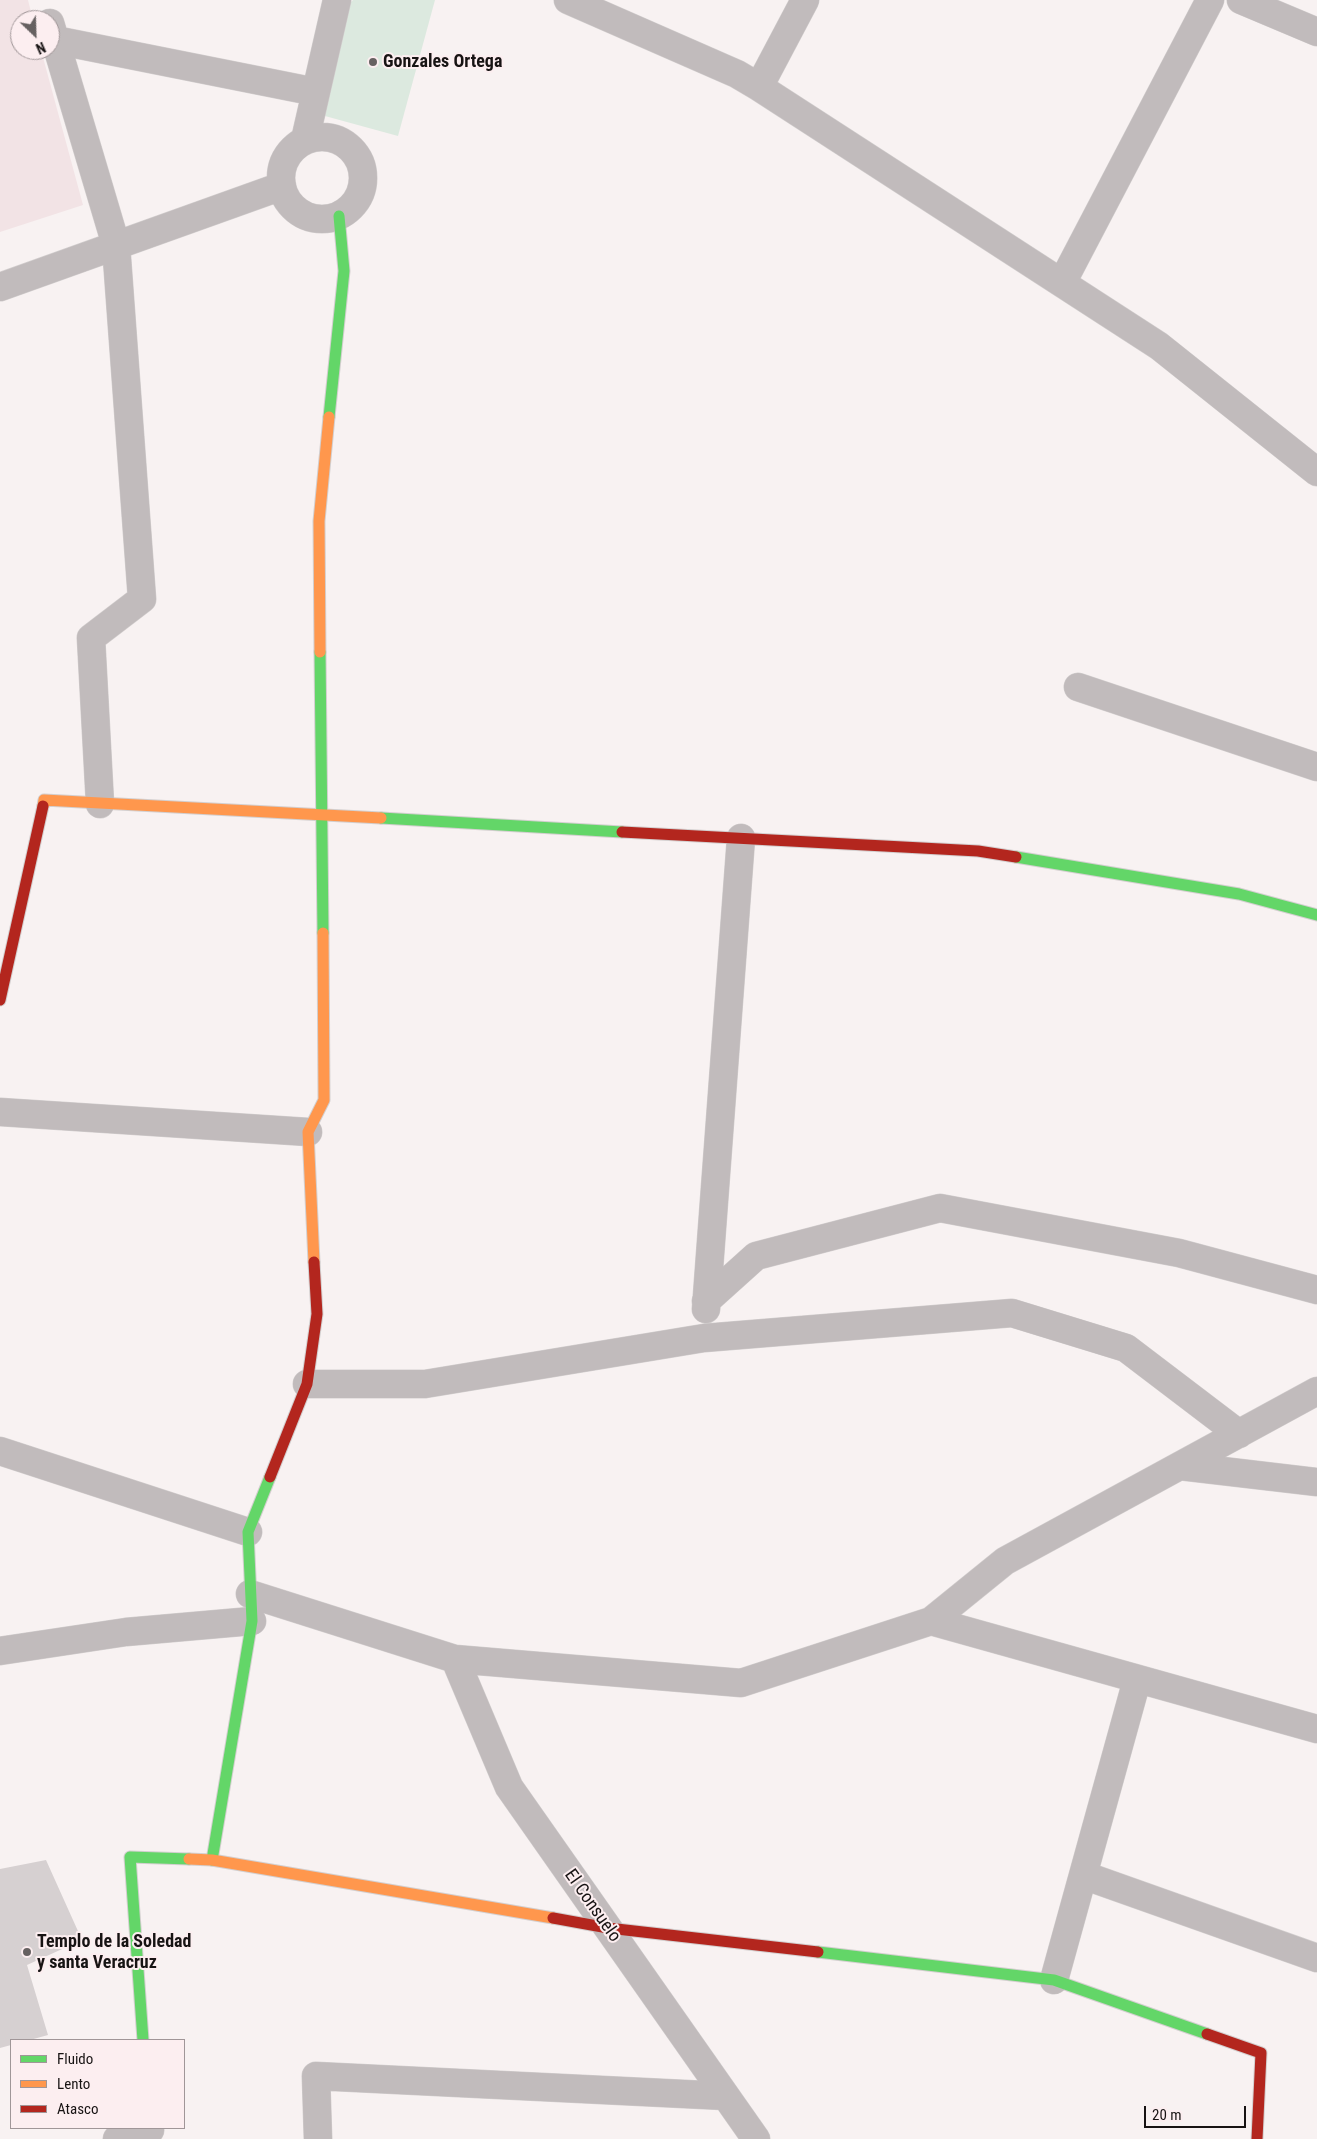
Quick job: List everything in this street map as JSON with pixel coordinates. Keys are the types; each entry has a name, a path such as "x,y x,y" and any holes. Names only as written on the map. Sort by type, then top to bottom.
{"street":[{"path":"305,140 336,0"},
{"path":"568,0 737,74 758,87 1159,346 1317,472"},
{"path":"758,87 805,0"},
{"path":"1062,283 1210,0"},
{"path":"1241,0 1317,32"},
{"path":"60,30 316,92"},
{"path":"60,58 116,245 142,599 91,638 100,804"},
{"path":"322,136 337,139 351,148 360,161 364,176 361,192 353,207 339,216 322,220 307,217 293,207 284,195 282,186 283,163 291,150 305,140 322,136"},
{"path":"0,287 282,186"},
{"path":"212,1860 252,1621 248,1532 308,1371 317,1314 308,1132 324,1100 319,520 344,271 339,216"},
{"path":"1078,687 1317,768"},
{"path":"0,1000 44,800 978,851 1238,894 1317,915"},
{"path":"704,1338 741,838"},
{"path":"0,1112 308,1132"},
{"path":"706,1301 756,1256 940,1208 1179,1254 1317,1290"},
{"path":"308,1371 425,1384 704,1338 1012,1313 1126,1348 1245,1430"},
{"path":"250,1594 455,1659 741,1683 931,1621 1005,1561 1317,1390"},
{"path":"0,1451 248,1532"},
{"path":"1180,1466 1317,1482"},
{"path":"0,1651 126,1632 252,1621"},
{"path":"931,1621 1317,1729"},
{"name":"El Consuelo","path":"455,1659 509,1787 756,2139"},
{"path":"1054,1980 1137,1680"},
{"path":"143,2039 130,1857 212,1860 608,1928 1054,1980 1260,2053 1257,2139"},
{"path":"1083,1875 1317,1958"},
{"path":"318,2139 316,2076 725,2096"},
{"path":"117,2139 150,2132"}],"shaded area":[{"path":"0,0 28,0 30,10 10,10 10,60 44,60 83,205 0,232"},
{"name":"Gonzales Ortega","path":"353,0 435,0 398,136 314,113 342,11"}],"building":[{"name":"Templo de la Soledad y santa Veracruz","path":"46,1860 82,1940 27,1965 48,2035 34,2039 10,2039 10,2045 0,2048 0,1869"}],"traffic: fast":[{"path":"329,417 344,271 339,216"},
{"path":"320,652 323,933"},
{"path":"381,818 622,832"},
{"path":"1016,857 1239,894 1317,915"},
{"path":"212,1860 252,1621 248,1532 270,1477"},
{"path":"143,2039 130,1857 189,1859"},
{"path":"818,1952 1054,1980 1207,2034"}],"traffic: slow":[{"path":"320,652 319,521 329,417"},
{"path":"43,806 44,800 381,818"},
{"path":"314,1262 308,1132 324,1100 323,933"},
{"path":"189,1859 212,1860 553,1918"}],"traffic: jam":[{"path":"0,1000 43,806"},
{"path":"622,832 978,851 1016,857"},
{"path":"270,1477 307,1384 317,1314 314,1262"},
{"path":"553,1918 608,1928 818,1952"},
{"path":"1207,2034 1261,2053 1257,2139"}],"place":[{"name":"Gonzales Ortega","path":"373,62"},
{"name":"Templo de la Soledad y santa Veracruz","path":"27,1952"}]}
